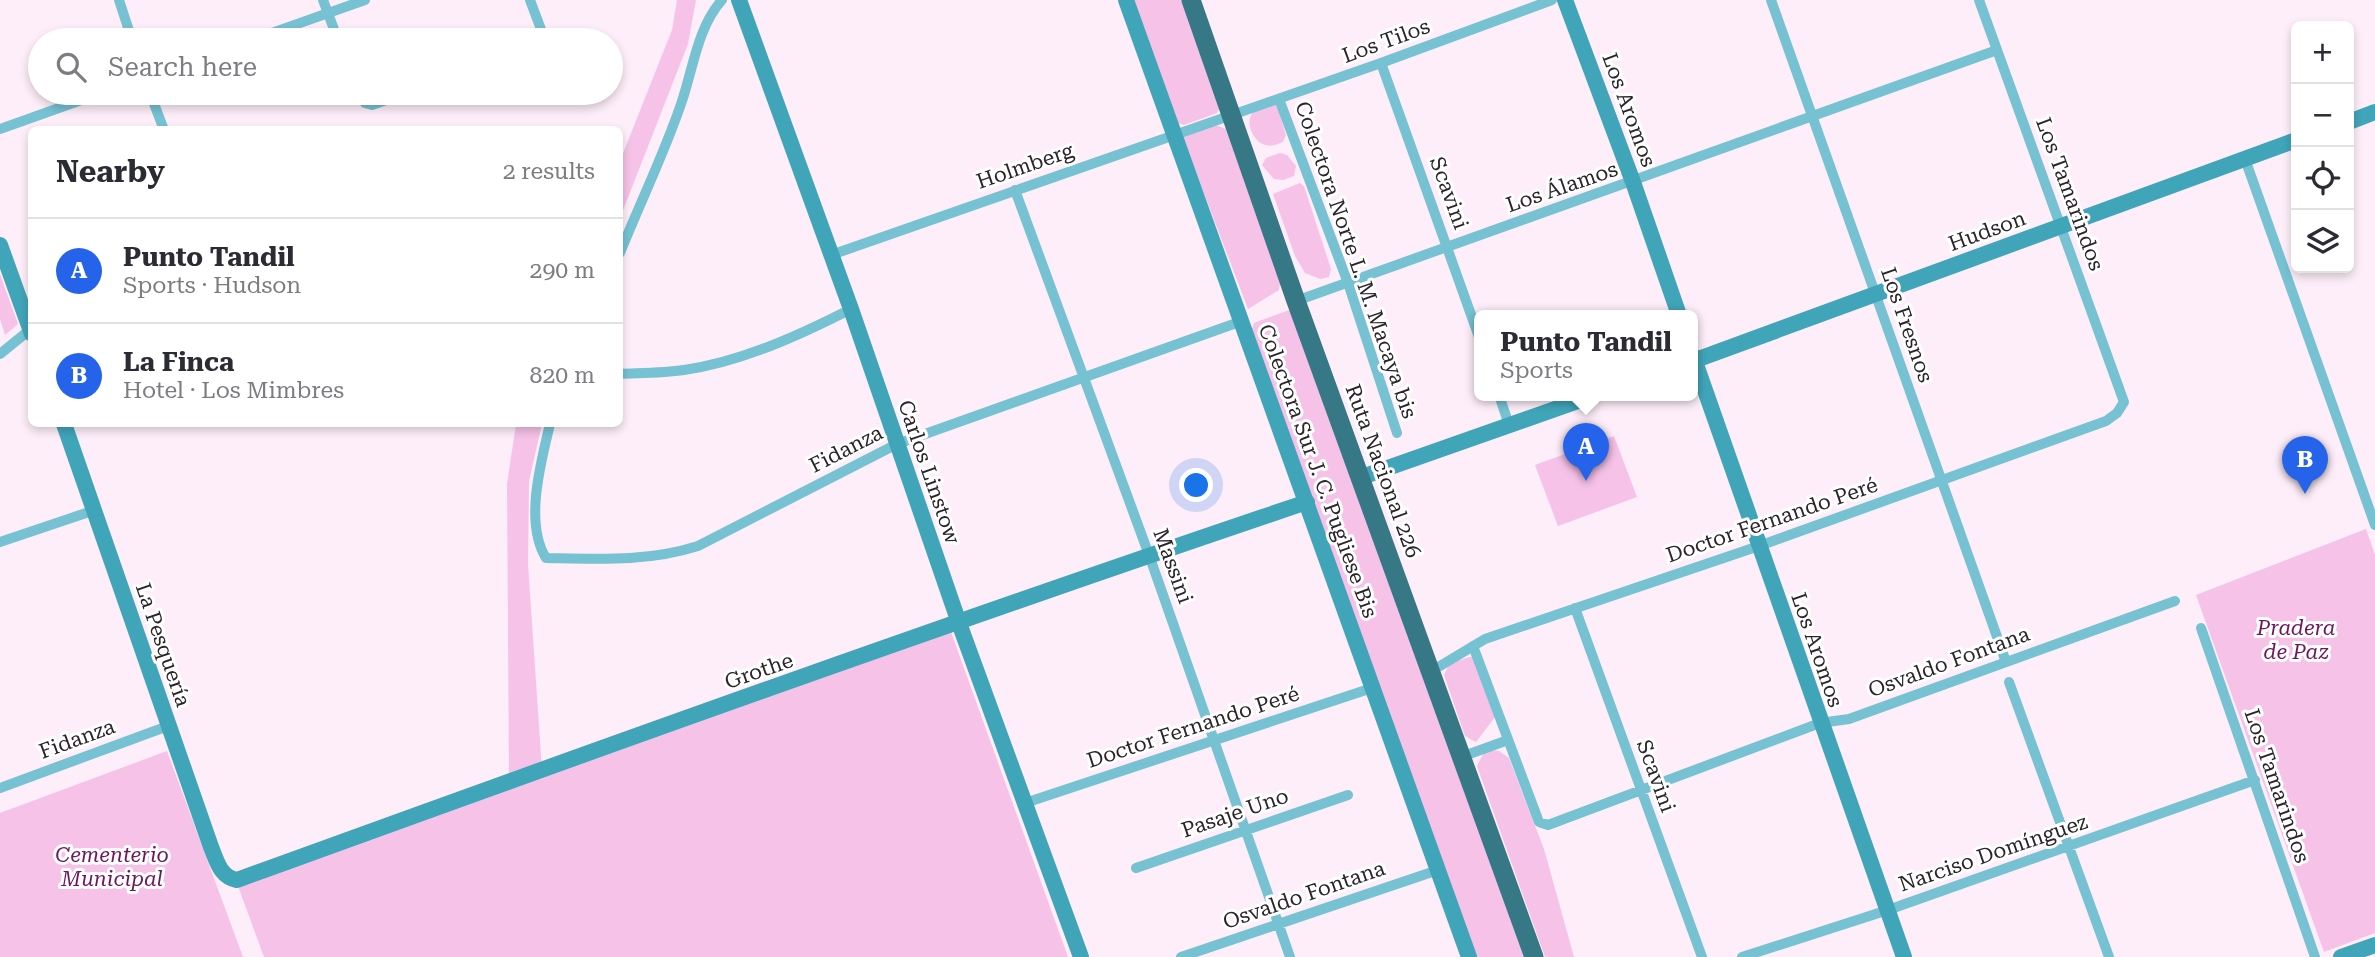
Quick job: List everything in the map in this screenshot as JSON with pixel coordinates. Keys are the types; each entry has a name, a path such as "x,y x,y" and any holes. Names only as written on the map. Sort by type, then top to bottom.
{"highway":[{"name":"Ruta Nacional 226","path":"1191,0 1296,301 1534,957"}],"street":[{"path":"119,0 128,28"},
{"path":"323,0 333,28"},
{"path":"288,28 365,0"},
{"path":"530,0 540,28"},
{"path":"623,246 681,105 709,18 722,0"},
{"name":"Carlos Linstow","path":"739,0 851,309 959,622 1081,957"},
{"name":"Colectora Sur J. C. Pugliese Bis","path":"1126,0 1469,957"},
{"name":"Los Tilos","path":"1231,114 1381,63 1552,0"},
{"name":"Los Aromos","path":"1565,0 1677,310"},
{"name":"Los Fresnos","path":"1771,0 2007,662"},
{"name":"Los Tamarindos","path":"1979,0 2124,402"},
{"name":"Los Álamos","path":"1296,301 1997,50"},
{"name":"Scavini","path":"1381,63 1474,322"},
{"name":"Colectora Norte L. M. Macaya bis","path":"1279,99 1348,283 1397,433"},
{"path":"0,129 67,105"},
{"path":"155,105 162,126"},
{"path":"2354,119 2375,112"},
{"name":"Holmberg","path":"831,255 1231,114"},
{"name":"Hudson","path":"1698,357 2291,142"},
{"path":"2245,159 2375,525"},
{"name":"Massini","path":"1015,190 1149,555 1290,957"},
{"path":"0,244 28,322"},
{"path":"623,374 687,370 718,362 765,348 851,309"},
{"name":"Fidanza","path":"549,427 535,507 539,547 547,558 628,559 678,553 698,546 897,444 1242,321"},
{"path":"0,354 28,332"},
{"name":"Los Aromos","path":"1698,373 1904,957"},
{"path":"1501,401 1509,425"},
{"path":"1362,477 1578,401"},
{"name":"Doctor Fernando Peré","path":"1430,672 1485,639 1759,546 2106,421 2117,413 2124,402"},
{"name":"La Pesquería","path":"65,427 211,847 227,878"},
{"name":"Grothe","path":"227,878 237,880 959,622 1307,502"},
{"path":"0,542 95,510"},
{"name":"Osvaldo Fontana","path":"1508,740 1539,822 1548,825 1821,723 1849,719 2175,601"},
{"name":"Scavini","path":"1575,608 1702,957"},
{"name":"Los Tamarindos","path":"2201,628 2315,957"},
{"path":"1461,757 1508,740 1473,646"},
{"path":"2009,682 2109,957"},
{"name":"Doctor Fernando Peré","path":"1025,803 1372,688"},
{"name":"Fidanza","path":"0,788 168,726"},
{"name":"Narciso Domínguez","path":"1742,957 1888,910 2255,780"},
{"name":"Pasaje Uno","path":"1136,868 1348,795"},
{"name":"Osvaldo Fontana","path":"1181,957 1438,870"},
{"path":"2341,957 2375,945"}],"green space":[{"path":"677,0 696,0 688,44 623,210 623,153 672,30"},
{"path":"1132,0 1182,0 1220,107 1217,113 1184,125 1177,123"},
{"path":"1275,104 1286,135 1283,142 1268,146 1254,136 1250,116 1255,110"},
{"path":"1213,124 1226,129 1281,276 1279,290 1248,309 1183,138 1188,132"},
{"path":"1280,153 1287,155 1296,166 1294,176 1283,180 1274,179 1262,165 1266,158"},
{"path":"1300,183 1304,186 1331,269 1329,277 1320,279 1305,273 1295,256 1273,194"},
{"path":"0,274 18,324 5,335 0,319"},
{"path":"1292,309 1527,957 1475,957 1252,329 1254,323"},
{"path":"516,427 541,427 529,481 528,564 542,770 509,781 507,484"},
{"path":"1614,436 1637,497 1558,526 1535,465"},
{"name":"Pradera de Paz","path":"2366,529 2375,555 2375,933 2324,952 2196,595"},
{"path":"951,632 1068,957 264,957 238,886"},
{"path":"1473,657 1495,717 1476,742 1465,736 1444,675 1449,664"},
{"name":"Cementerio Municipal","path":"167,751 243,957 0,957 0,813"},
{"path":"1499,751 1509,758 1544,849 1574,957 1545,957 1477,766 1484,752"}],"place":[{"name":"Punto Tandil","path":"1586,481"},
{"name":"La Finca","path":"2305,494"}]}
